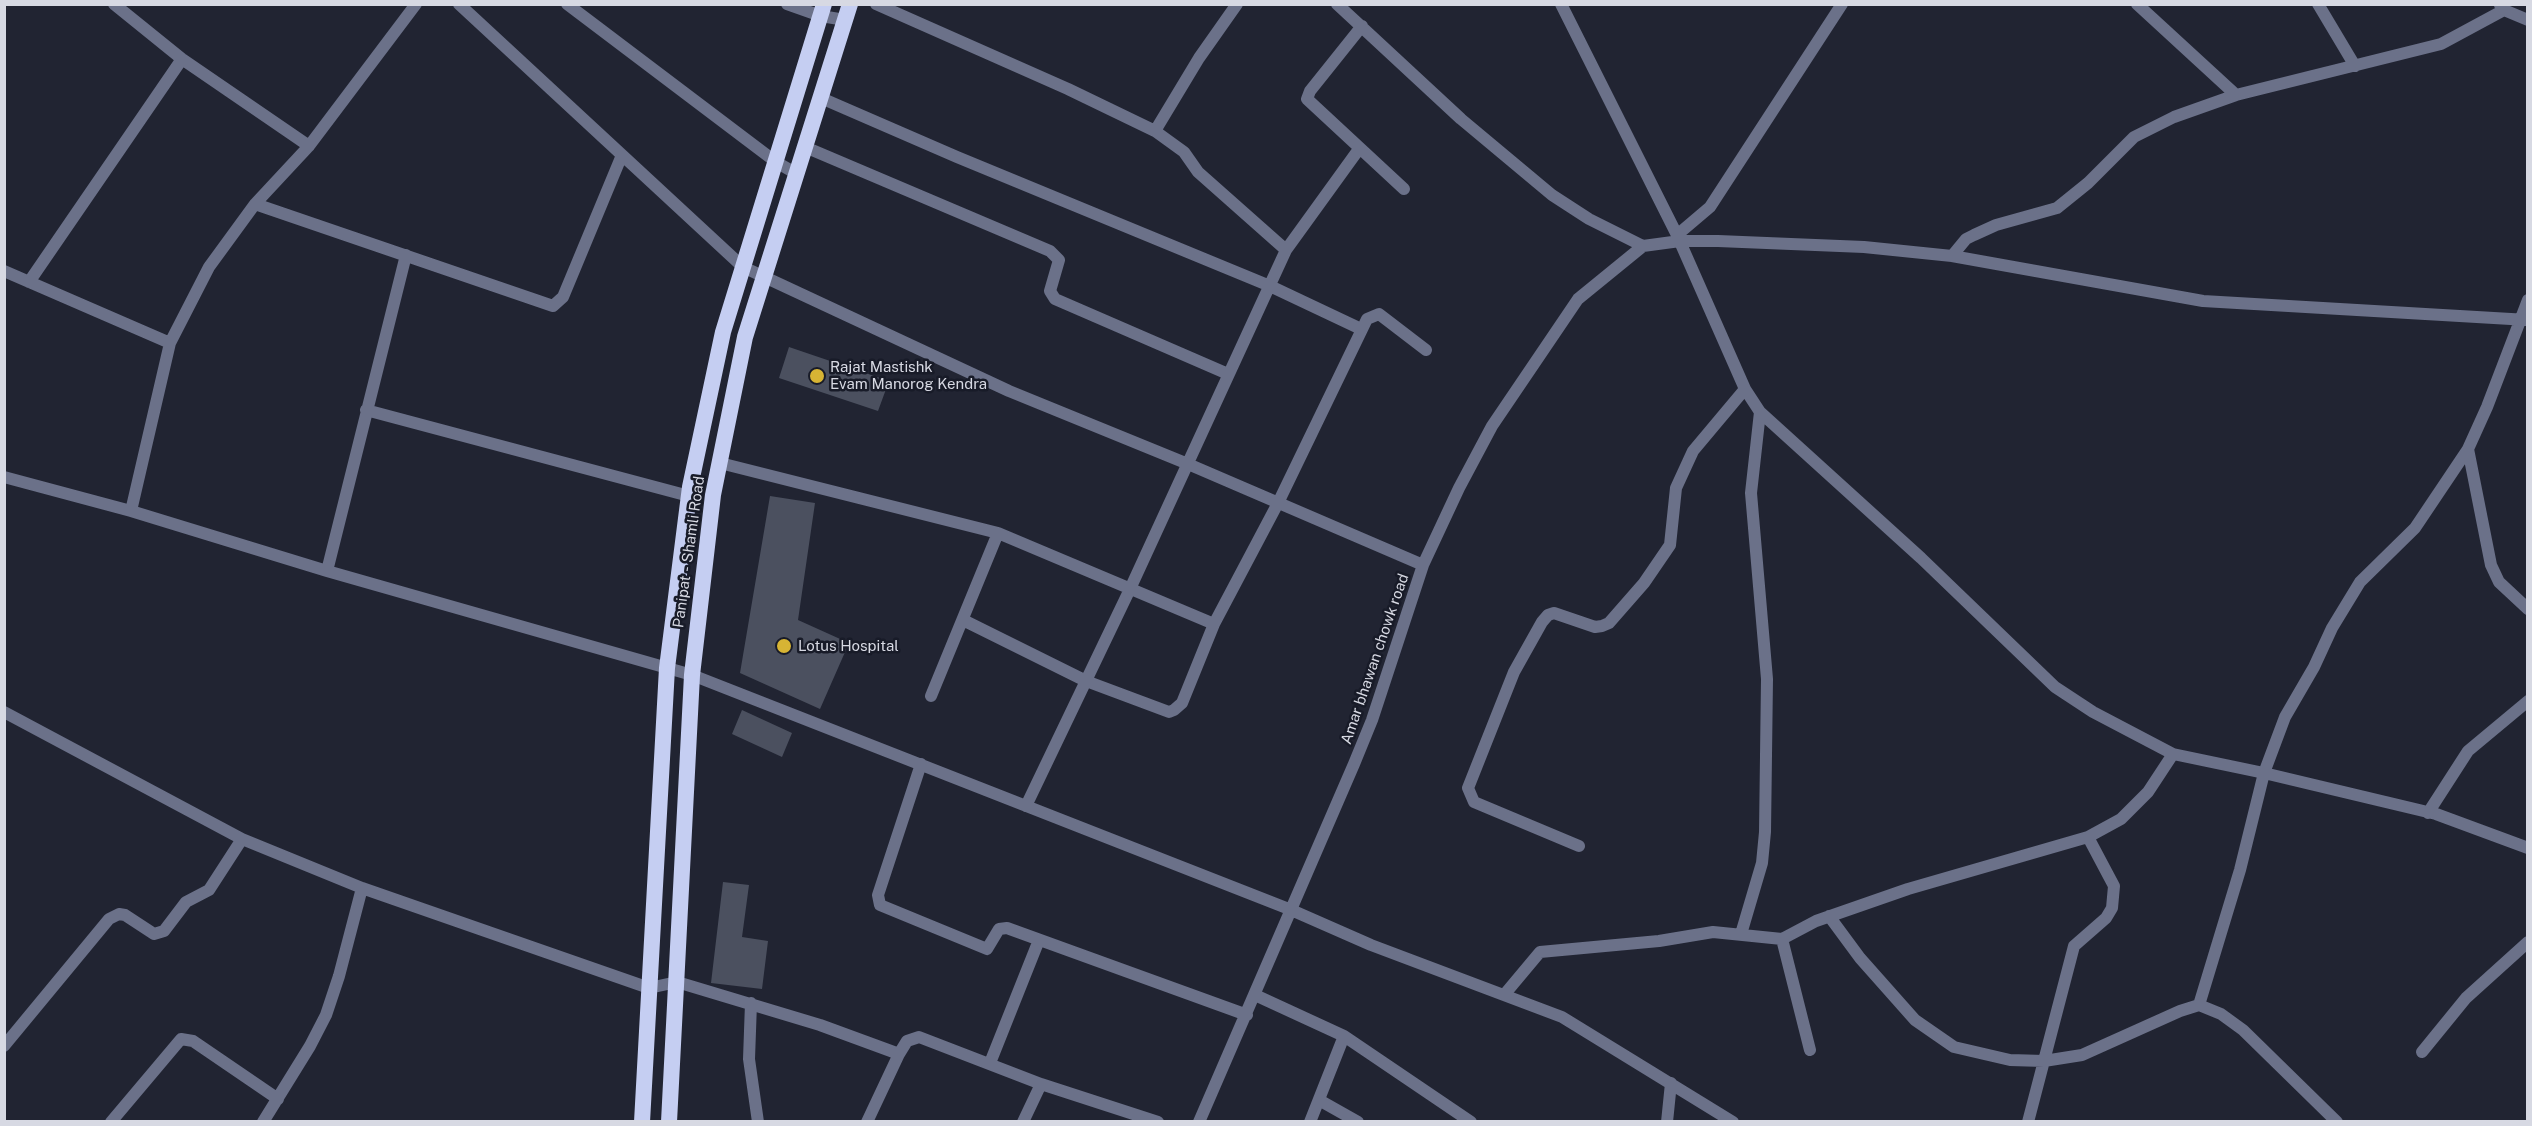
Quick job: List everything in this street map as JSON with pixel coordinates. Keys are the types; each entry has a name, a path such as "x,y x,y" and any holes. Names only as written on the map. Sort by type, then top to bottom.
{"highway":[{"name":"Panipat - Shamli Road","path":"642,1122 667,668 689,496 723,332 823,10"},
{"name":"Panipat - Shamli Road","path":"669,1122 692,675 713,495 746,337 848,12"}],"street":[{"path":"114,4 183,59 309,146"},
{"path":"131,511 170,343 209,267 255,204 309,146 416,4"},
{"path":"459,4 743,267 764,279 1009,391 1188,464 1423,565"},
{"path":"567,4 776,162 797,174"},
{"path":"787,4 848,12"},
{"path":"876,4 1068,88 1155,131 1184,152 1198,172 1286,250"},
{"path":"1155,131 1198,58 1237,4"},
{"path":"1337,4 1461,119 1552,195 1589,219 1643,246 1679,238 1864,247 1952,256 2203,301 2523,319"},
{"path":"1561,4 1679,238 1745,389 1760,412 1922,558 2055,687 2093,712 2173,754 2264,773 2428,813 2528,848"},
{"path":"1679,238 1710,207 1842,4"},
{"path":"2137,4 2236,95"},
{"path":"2318,4 2355,66"},
{"path":"1952,256 1966,240 1981,231 2057,208 2071,198 2134,137 2201,106 2236,95 2441,44 2502,7 2528,20"},
{"path":"1362,26 1308,97 1359,149 1404,189"},
{"path":"29,282 183,59"},
{"path":"821,98 957,158 1270,286 1361,329"},
{"path":"805,147 1050,251 1059,260 1050,291 1055,299 1228,374"},
{"path":"1026,806 1130,589 1286,250 1359,149"},
{"path":"255,204 556,305 563,297 622,155"},
{"name":"Amar bhawan chowk road","path":"1198,1122 1247,1015 1289,909 1372,720 1423,565 1459,488 1492,426 1569,312 1596,281 1643,246"},
{"path":"327,571 406,255"},
{"path":"4,271 170,343"},
{"path":"2199,1005 2240,870 2264,773 2285,717 2314,667 2332,628 2360,582 2415,528 2468,449 2523,319 2528,300"},
{"path":"963,620 1086,681 1169,712 1174,710 1182,703 1214,624 1278,503 1369,316 1379,314 1426,350"},
{"path":"1579,846 1474,802 1468,788 1514,672 1542,622 1548,615 1554,614 1595,627 1602,626 1609,622 1644,583 1670,545 1676,488 1693,451 1745,389"},
{"path":"366,410 689,496"},
{"path":"1741,934 1760,874 1766,832 1767,680 1751,493 1753,458 1760,412"},
{"path":"2468,449 2491,565 2499,582 2528,609"},
{"path":"720,463 998,533 1214,624"},
{"path":"4,477 131,511 327,571 692,675 1289,909 1371,945 1562,1017 1733,1122"},
{"path":"931,696 998,533"},
{"path":"2428,813 2468,751 2528,701"},
{"path":"4,712 242,839 362,888 649,988 677,982 751,1003 899,1054"},
{"path":"1504,995 1540,951 1659,941 1713,932 1782,939 1830,916 1908,889 2088,837 2121,819 2148,792 2173,754"},
{"path":"921,764 878,895 880,905 984,949 989,949 999,929 1004,927 1247,1015"},
{"path":"2028,1122 2074,945 2106,918 2114,899 2114,886 2088,837"},
{"path":"4,1046 109,919 119,914 124,915 154,934 164,931 186,902 208,890 242,839"},
{"path":"263,1122 326,1015 339,976 362,888"},
{"path":"1830,916 1860,958 1915,1020 1954,1047 2010,1060 2044,1061 2082,1055 2180,1011 2199,1005 2221,1014 2243,1030 2337,1122"},
{"path":"1782,939 1810,1050"},
{"path":"990,1063 1039,940"},
{"path":"2422,1052 2466,998 2528,942"},
{"path":"1255,995 1344,1036 1471,1122"},
{"path":"751,1003 749,1059 758,1122"},
{"path":"1310,1122 1344,1036"},
{"path":"867,1122 899,1054 907,1041 919,1037 1041,1084 1158,1122"},
{"path":"111,1122 178,1042 185,1038 278,1099"},
{"path":"1667,1122 1671,1083"},
{"path":"1023,1122 1041,1084"},
{"path":"1319,1100 1355,1121"}],"building":[{"path":"789,347 889,381 878,411 779,378"},
{"path":"770,496 815,503 798,620 849,643 820,709 740,673"},
{"path":"742,710 792,733 782,757 732,734"},
{"path":"723,882 749,885 742,937 768,941 762,989 711,983"}],"place":[{"name":"Rajat Mastishk Evam Manorog Kendra","path":"817,376"},
{"name":"Lotus Hospital","path":"784,646"}]}
